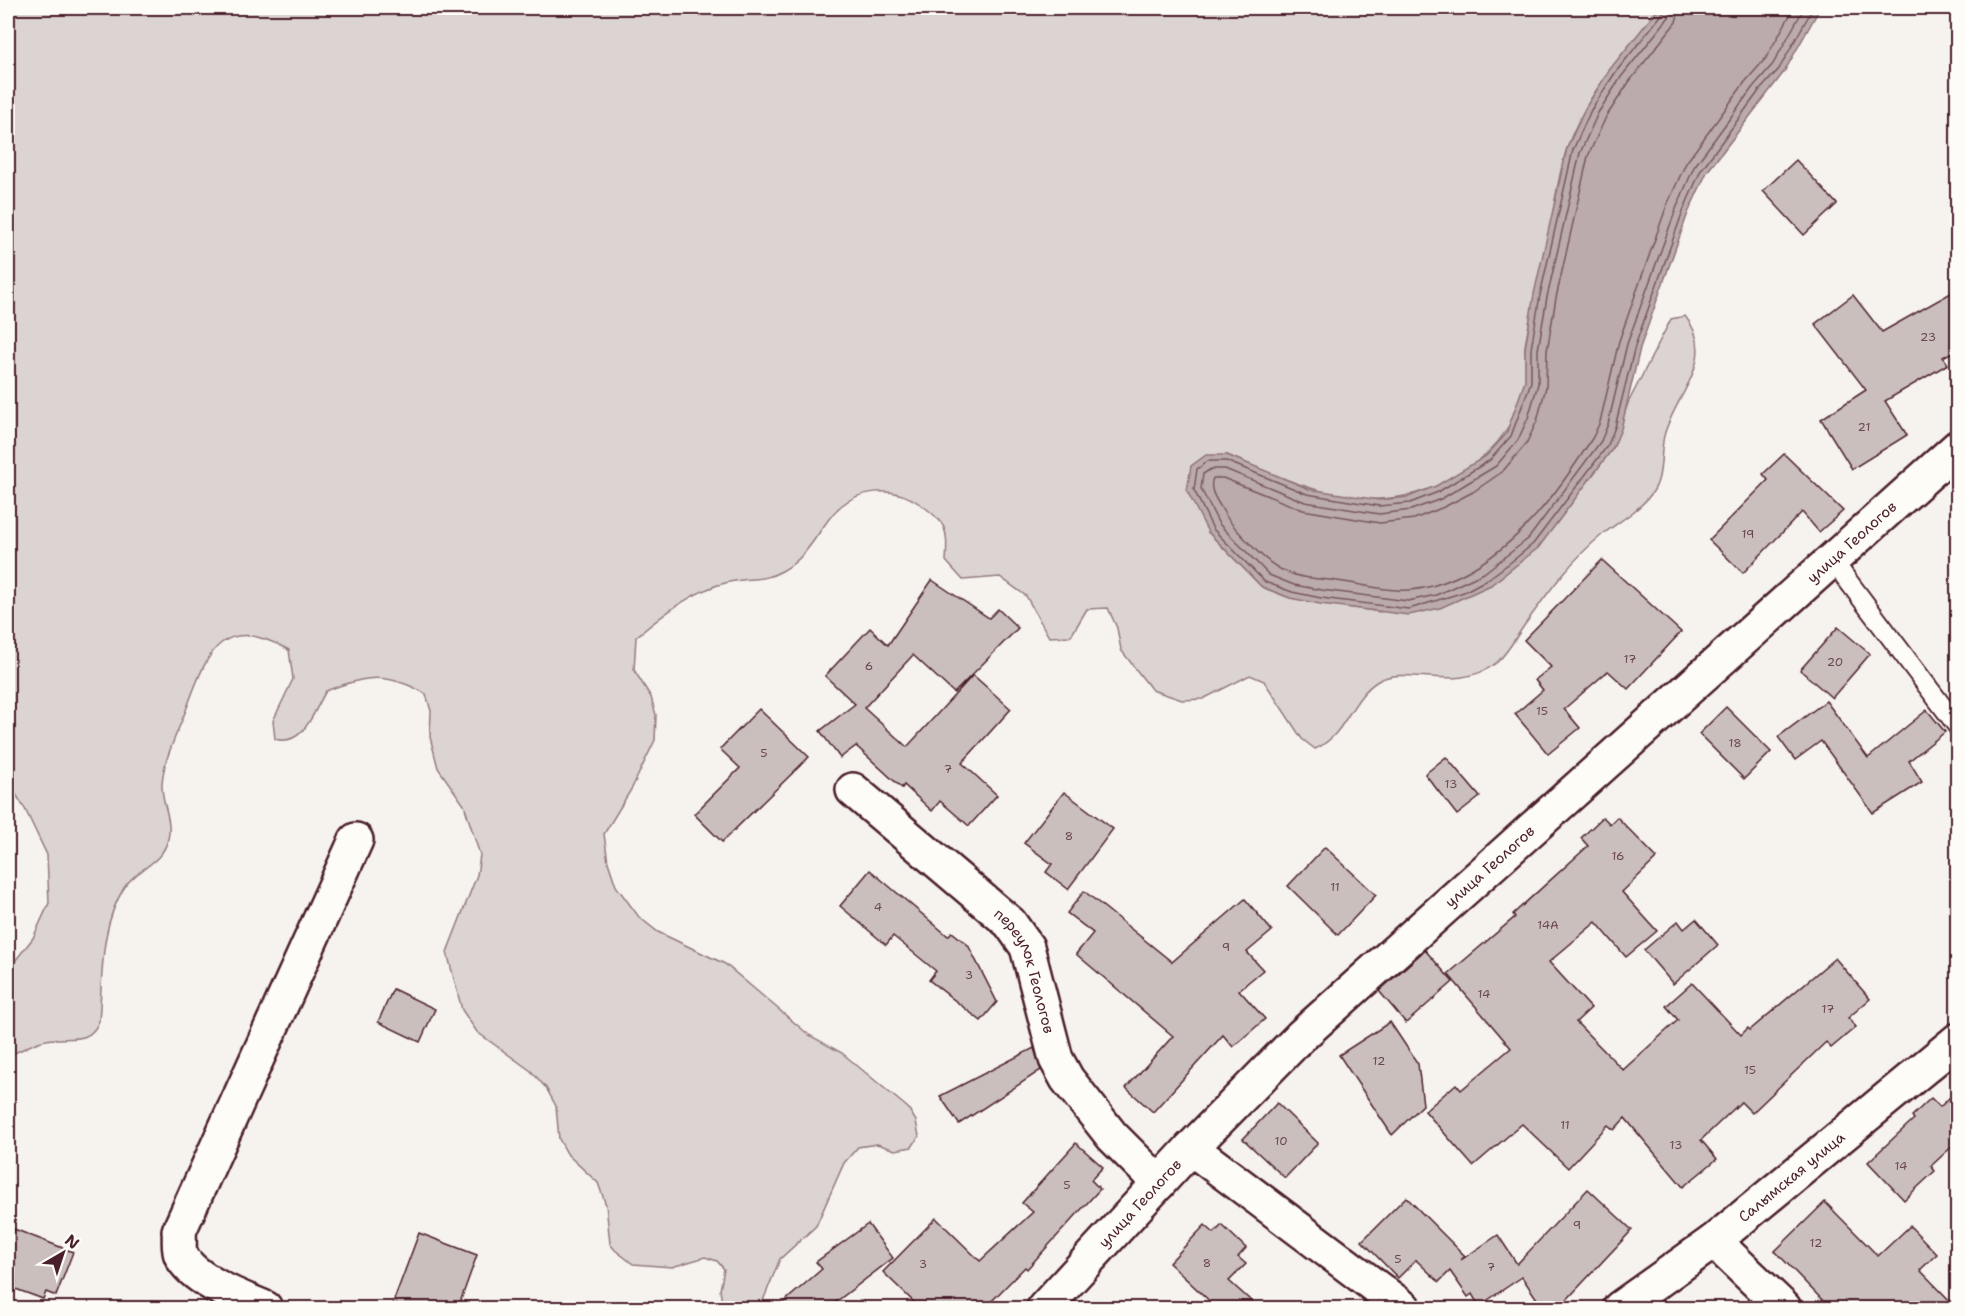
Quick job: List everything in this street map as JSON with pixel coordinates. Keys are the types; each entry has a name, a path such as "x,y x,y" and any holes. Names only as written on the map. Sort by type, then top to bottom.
{"street":[{"name":"улица Геологов","path":"1044,1308 1191,1148 1301,1036 1958,447"},
{"name":"переулок Геологов","path":"853,790 1010,923 1027,947 1056,1059 1067,1079 1112,1136 1159,1183"},
{"path":"265,1308 222,1290 194,1270 181,1255 179,1231 356,840"},
{"name":"Салымская улица","path":"1620,1308 1714,1241 1958,1040"},
{"path":"1191,1148 1404,1308"},
{"path":"1714,1241 1784,1308"}],"lane":[{"path":"1833,561 1958,727"}],"shaded area":[{"path":"8,8 1659,8 1594,93 1583,111 1566,151 1527,333 1526,373 1522,396 1512,421 1497,443 1467,469 1436,486 1405,496 1376,499 1347,497 1317,490 1227,455 1208,532 1262,587 1290,598 1380,612 1538,548 1613,448 1628,403 1671,319 1685,316 1695,332 1698,347 1696,362 1664,436 1660,471 1654,490 1637,509 1592,543 1572,564 1500,659 1481,672 1465,676 1449,678 1402,675 1378,681 1361,697 1334,735 1315,749 1302,739 1264,681 1250,675 1203,699 1182,700 1152,690 1121,650 1117,628 1108,608 1087,609 1071,636 1049,637 1026,596 1000,577 963,580 946,561 946,534 936,516 909,498 886,492 863,494 842,505 805,553 791,566 762,578 729,582 703,591 668,612 636,637 634,670 651,697 656,715 655,740 632,788 604,834 608,862 616,886 639,917 658,932 725,964 809,1035 842,1053 908,1108 916,1121 919,1136 912,1147 895,1150 877,1144 858,1147 844,1163 816,1226 780,1259 760,1308 723,1308 720,1290 724,1269 717,1261 705,1257 672,1267 633,1264 615,1250 610,1244 606,1205 598,1183 568,1155 559,1139 556,1106 546,1088 531,1071 477,1032 462,1010 447,952 477,875 480,855 464,805 438,768 430,737 431,711 426,694 400,682 377,678 365,679 326,691 312,718 300,733 285,740 275,739 273,721 293,679 289,650 264,639 245,635 229,638 217,646 199,676 165,767 162,791 169,832 165,848 155,861 129,881 110,919 104,953 99,1021 95,1029 89,1035 50,1039 8,1055 8,970 33,938 49,903 47,855 25,809 8,781"}],"water":[{"path":"1659,8 1820,8 1784,72 1707,172 1688,213 1640,348 1621,429 1613,448 1538,548 1491,585 1440,608 1409,615 1320,604 1290,598 1262,587 1208,532 1187,491 1191,466 1206,455 1227,455 1309,489 1379,500 1408,497 1436,486 1486,456 1506,434 1525,381 1525,349 1534,294 1567,148 1586,107 1610,69"}],"building":[{"path":"1796,160 1837,204 1804,235 1763,191"},
{"path":"1958,289 1958,349 1943,357 1948,364 1885,401 1907,435 1852,469 1821,419 1866,390 1815,324 1853,295 1882,332"},
{"path":"1784,454 1843,511 1819,532 1802,512 1743,573 1709,540 1768,480 1763,474"},
{"path":"1602,560 1681,632 1628,689 1608,671 1564,709 1580,728 1548,754 1515,714 1543,690 1535,680 1551,667 1524,640"},
{"path":"932,580 989,618 998,609 1018,628 954,693 913,655 864,708 907,747 973,675 1011,709 962,763 997,795 969,826 940,801 932,811 904,785 902,788 856,746 840,758 820,731 855,704 825,676 870,628 888,645"},
{"path":"1838,627 1870,654 1832,698 1800,670"},
{"path":"1826,701 1868,758 1927,710 1945,732 1909,761 1922,782 1873,813 1821,741 1795,760 1778,737"},
{"path":"1726,707 1771,752 1744,779 1699,734"},
{"path":"759,709 809,757 722,842 694,814 740,768 720,749"},
{"path":"1446,757 1480,797 1457,815 1425,774"},
{"path":"1064,792 1113,829 1068,889 1046,872 1052,864 1024,843"},
{"path":"1603,817 1610,824 1617,817 1657,858 1622,892 1657,931 1626,957 1596,922 1549,962 1591,1008 1576,1022 1623,1070 1678,1020 1666,1006 1692,983 1741,1035 1748,1028 1750,1030 1835,958 1870,999 1848,1018 1856,1027 1831,1048 1826,1042 1752,1113 1741,1102 1701,1140 1717,1159 1683,1187 1625,1118 1614,1130 1608,1125 1568,1168 1522,1124 1473,1166 1425,1111 1456,1084 1461,1090 1511,1048 1448,974 1515,917 1513,914 1588,846 1581,838"},
{"path":"1325,847 1376,895 1338,935 1288,886"},
{"path":"870,870 948,936 952,932 968,945 997,1002 981,1021 929,980 936,971 893,936 886,945 840,906"},
{"path":"1084,891 1172,962 1245,899 1272,931 1247,952 1263,970 1239,990 1265,1019 1233,1047 1223,1035 1153,1112 1126,1088 1173,1036 1076,954 1093,933 1067,913"},
{"path":"1696,919 1718,945 1673,984 1644,950 1678,921 1684,929"},
{"path":"1425,950 1453,982 1406,1023 1379,991"},
{"path":"393,989 435,1009 420,1042 378,1022"},
{"path":"1390,1022 1418,1064 1423,1105 1392,1135 1339,1055"},
{"path":"1034,1048 1041,1070 959,1124 940,1096"},
{"path":"1958,1089 1958,1141 1931,1166 1935,1171 1904,1200 1868,1162 1914,1119 1912,1116 1931,1098 1940,1107"},
{"path":"1277,1103 1318,1143 1285,1178 1243,1139"},
{"path":"1076,1143 1103,1167 1091,1180 1100,1189 1027,1269 1025,1267 985,1308 920,1308 883,1272 936,1218 980,1261 1033,1212 1022,1203"},
{"path":"1588,1189 1632,1230 1559,1308 1543,1308 1522,1277 1479,1306 1472,1294 1468,1297 1450,1271 1439,1282 1416,1260 1398,1278 1362,1241 1406,1197 1465,1256 1461,1260 1498,1235 1517,1264"},
{"path":"1825,1202 1878,1256 1910,1226 1937,1254 1920,1270 1957,1308 1830,1308 1775,1251"},
{"path":"868,1224 893,1258 828,1308 777,1308 822,1269 816,1262"},
{"path":"1205,1225 1214,1233 1222,1225 1246,1248 1238,1257 1246,1264 1229,1281 1259,1308 1217,1308 1169,1263"},
{"path":"14,1229 73,1252 56,1296 46,1292 43,1299 13,1288 16,1281 8,1277 8,1246"},
{"path":"419,1233 477,1255 458,1308 391,1308"}]}
